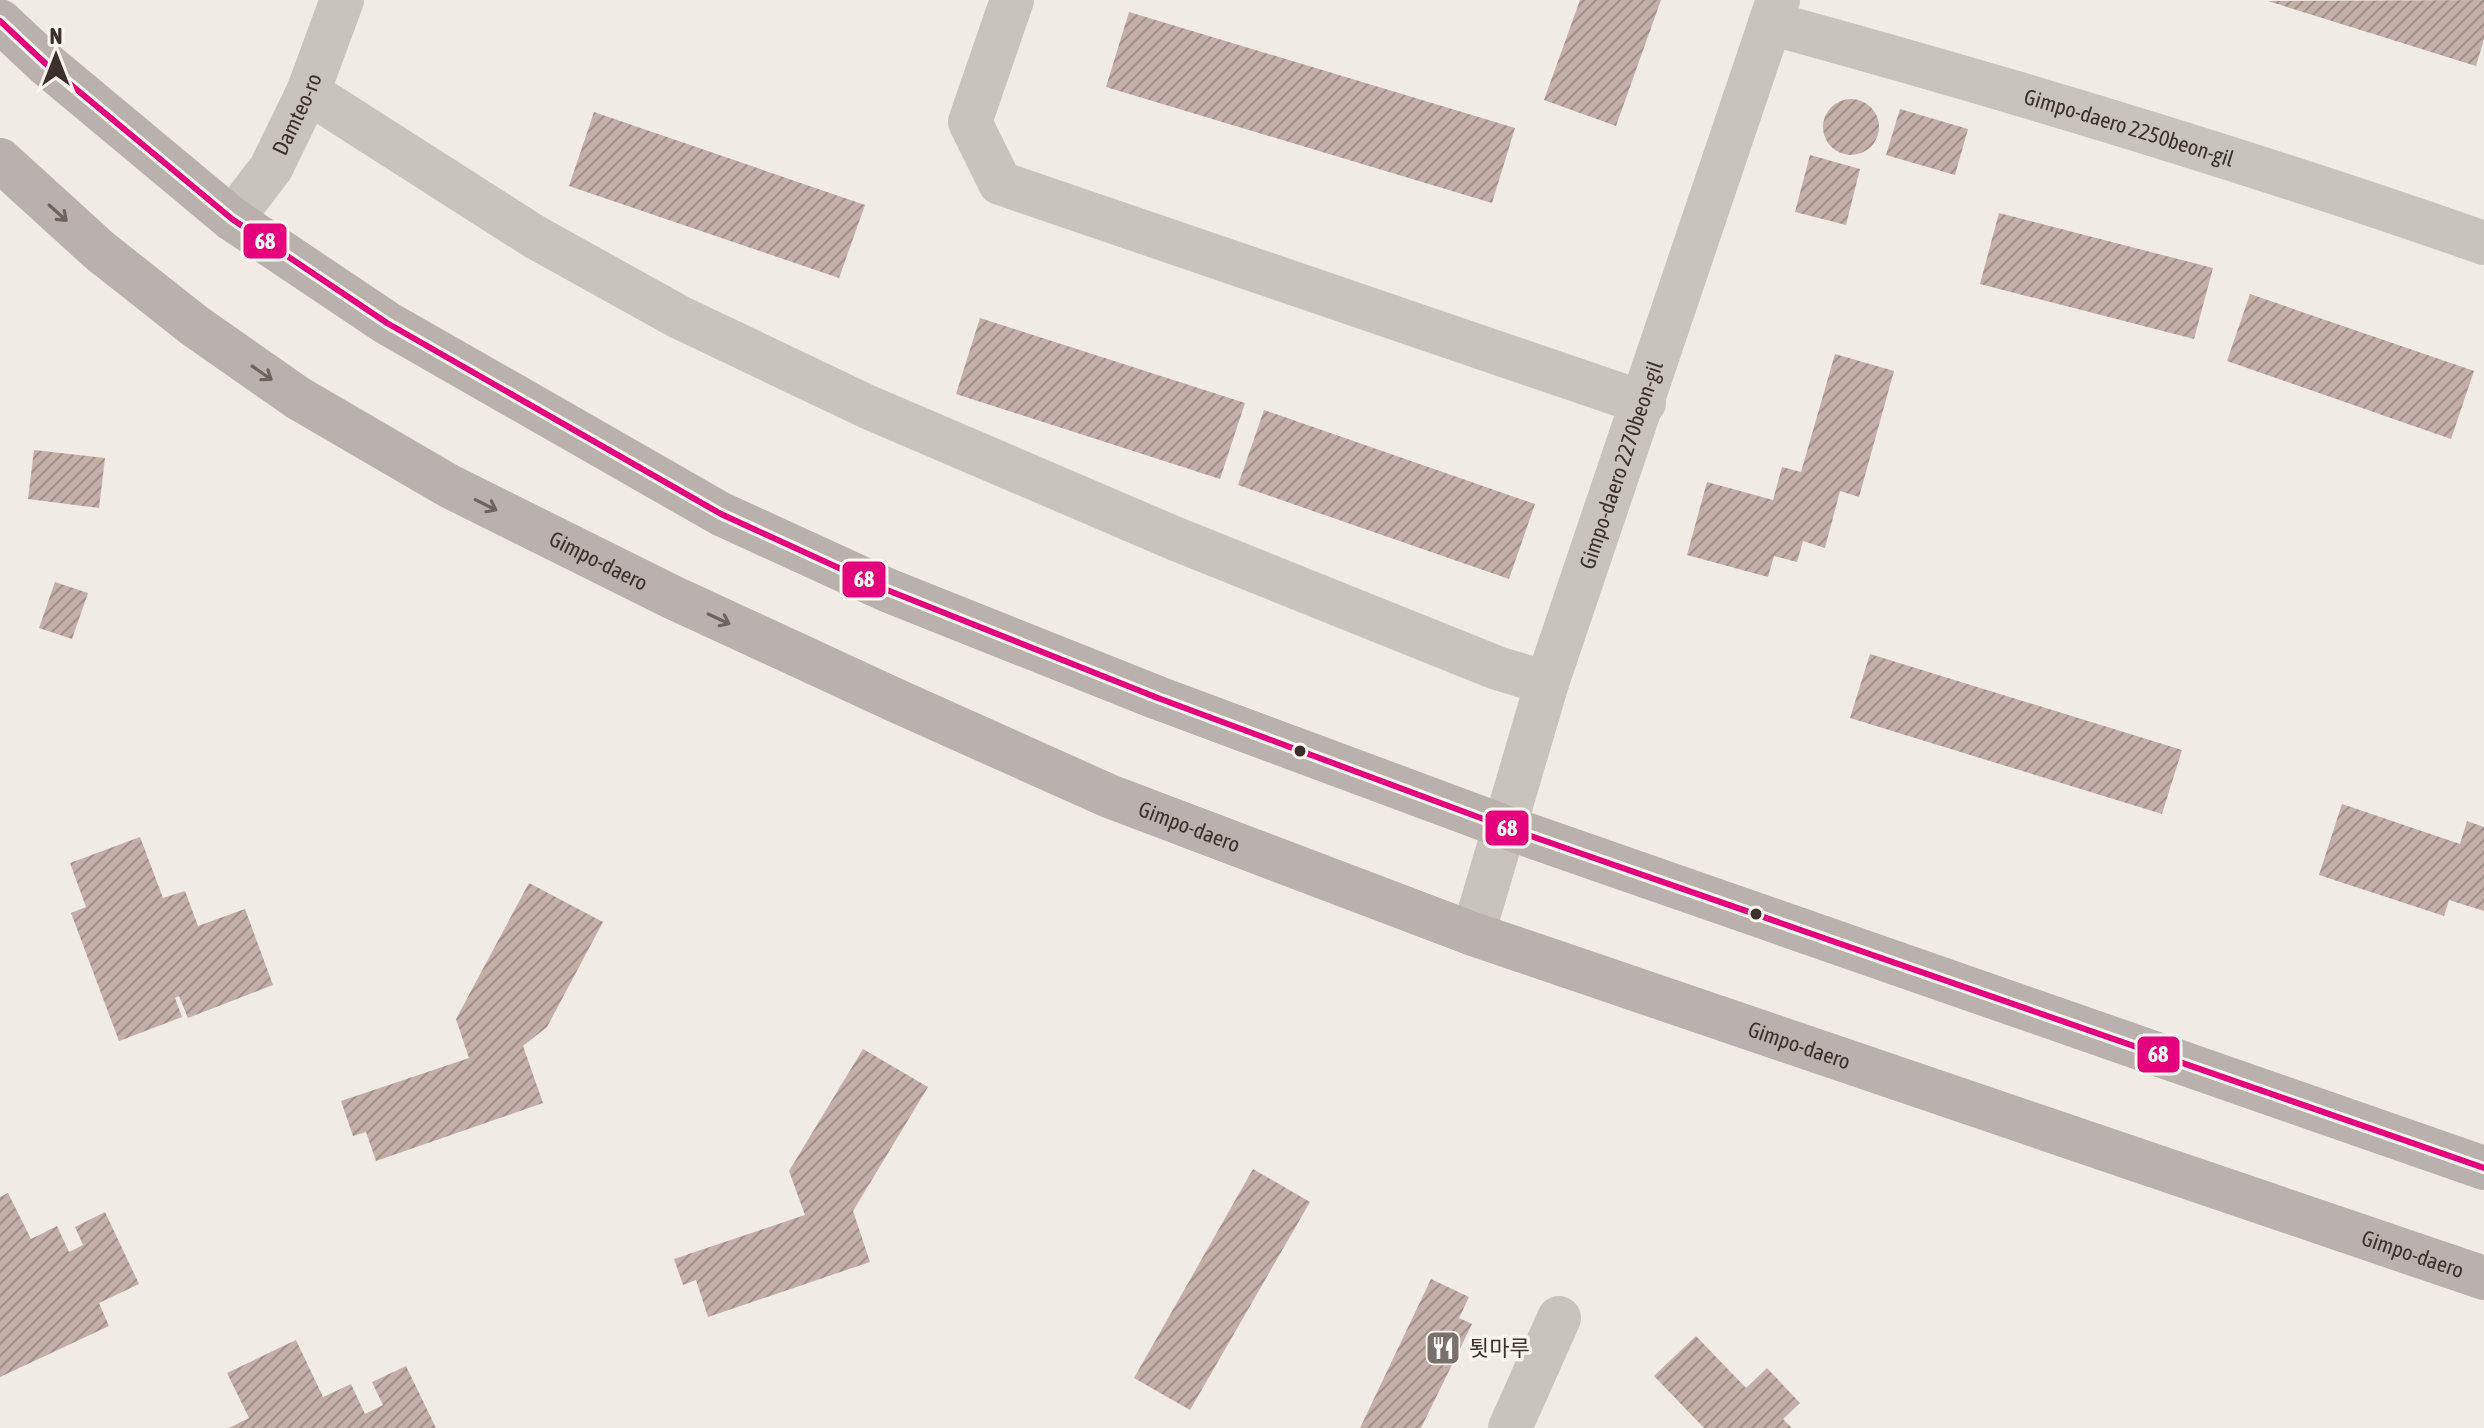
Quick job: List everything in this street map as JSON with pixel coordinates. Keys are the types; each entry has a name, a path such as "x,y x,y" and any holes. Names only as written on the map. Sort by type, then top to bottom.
{"main road":[{"path":"0,21 46,64 232,219 387,323 721,514 944,613 1158,698 1505,827 2484,1168"},
{"name":"Gimpo-daero","path":"0,160 100,251 195,326 298,398 449,486 672,597 1109,796 1473,934 2484,1278"}],"street":[{"name":"Damteo-ro","path":"232,219 271,168 308,92 342,0"},
{"path":"1012,0 970,122 1000,183 1644,403"},
{"name":"Gimpo-daero 2270beon-gil","path":"1473,934 1547,683 1774,11"},
{"name":"Gimpo-daero 2250beon-gil","path":"1774,11 2003,87 2243,161 2484,243"},
{"path":"308,92 535,237 679,317 854,401 1176,539 1497,668 1547,683"},
{"path":"1510,1428 1559,1318"}],"building":[{"path":"1580,0 1661,0 1616,126 1544,100"},
{"path":"2484,0 2484,39 2476,66 2268,1"},
{"path":"1129,12 1515,128 1492,203 1106,87"},
{"path":"1851,99 1871,107 1879,127 1871,147 1851,155 1831,147 1823,127 1831,107"},
{"path":"1900,109 1968,129 1955,175 1886,155"},
{"path":"594,112 865,205 839,278 569,186"},
{"path":"1810,155 1860,169 1846,225 1795,212"},
{"path":"1999,213 2213,268 2194,339 1980,284"},
{"path":"2250,294 2474,371 2451,439 2227,361"},
{"path":"980,318 1245,403 1220,479 956,394"},
{"path":"1835,354 1894,371 1859,497 1840,491 1825,548 1803,541 1797,562 1774,556 1768,577 1687,555 1707,482 1773,500 1782,467 1801,472"},
{"path":"1264,410 1535,504 1509,579 1238,485"},
{"path":"34,450 105,458 99,508 28,499"},
{"path":"55,582 88,593 72,639 39,628"},
{"path":"1870,654 2182,750 2162,814 1850,718"},
{"path":"2342,804 2460,844 2467,821 2484,827 2484,911 2449,900 2444,916 2319,875"},
{"path":"140,837 163,898 185,891 198,926 245,909 273,985 188,1018 179,996 175,998 182,1017 119,1041 71,913 86,907 70,863"},
{"path":"529,883 603,922 547,1027 523,1046 543,1103 376,1161 366,1132 353,1136 341,1101 469,1058 456,1019"},
{"path":"863,1049 928,1087 853,1211 870,1262 708,1317 696,1280 683,1285 674,1259 805,1215 789,1171"},
{"path":"1253,1169 1310,1202 1190,1410 1134,1378"},
{"path":"8,1193 31,1239 57,1226 69,1252 83,1245 75,1227 105,1212 139,1284 99,1303 109,1326 0,1377 0,1197"},
{"path":"1431,1279 1469,1297 1459,1318 1472,1324 1421,1428 1360,1428"},
{"path":"1696,1336 1746,1388 1767,1368 1800,1403 1783,1419 1792,1428 1704,1428 1654,1376"},
{"path":"296,1340 323,1397 351,1384 365,1414 383,1405 372,1382 406,1366 436,1428 229,1428 249,1418 227,1373"}],"transit line":[{"name":"68","path":"0,21 46,64 232,219 387,323 721,514 887,590 1158,698 1505,827 2484,1168"}],"place":[{"name":"툇마루","path":"1443,1348"}]}
